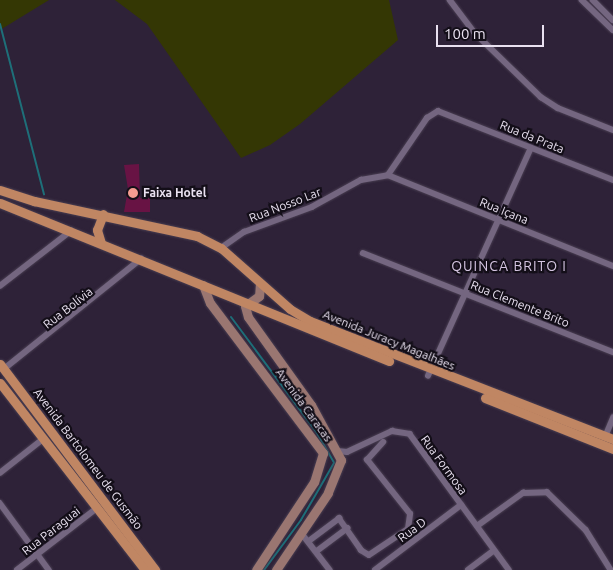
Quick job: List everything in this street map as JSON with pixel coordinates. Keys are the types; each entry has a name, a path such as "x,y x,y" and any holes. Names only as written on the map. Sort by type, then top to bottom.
{"main road":[{"name":"Avenida Juracy Magalhães","path":"0,190 34,201 184,232 221,248 260,283 310,322 430,374 609,438"},
{"name":"Avenida Juracy Magalhães","path":"0,203 613,449"},
{"path":"101,243 96,230 103,214"},
{"name":"Avenida Bartolomeu de Gusmão","path":"2,367 155,570"},
{"name":"Avenida Bartolomeu de Gusmão","path":"0,383 145,570"}],"street":[{"path":"450,0 474,33 541,97 572,114 613,130"},
{"path":"582,0 613,30"},
{"path":"593,0 613,20"},
{"name":"Rua da Prata","path":"388,175 427,118 444,112 613,180"},
{"path":"430,374 468,293 531,148"},
{"name":"Rua Içana","path":"388,175 613,266"},
{"name":"Rua Nosso Lar","path":"221,248 255,227 312,208 361,180 388,175"},
{"path":"0,286 71,231"},
{"name":"Rua Clemente Brito","path":"363,253 613,352"},
{"name":"Rua Bolívia","path":"2,367 141,259"},
{"path":"247,303 259,296 260,283"},
{"name":"Avenida Caracas","path":"203,285 210,303 323,453 314,482 256,570"},
{"name":"Avenida Caracas","path":"247,303 248,317 311,405 338,451 340,468 306,538 276,570"},
{"path":"609,438 613,418"},
{"name":"Rua Formosa","path":"338,451 347,452 392,431 410,434 509,570"},
{"path":"0,472 43,439"},
{"path":"330,570 306,538 340,518 361,550 369,555 408,529 411,522 410,514 369,465 369,455 383,442"},
{"path":"477,526 523,493 547,492 581,524 611,570"},
{"path":"0,503 49,570"},
{"name":"Rua D","path":"375,570 461,505"},
{"name":"Rua Paraguai","path":"17,570 96,508"},
{"path":"317,551 347,528"},
{"path":"468,570 494,551"}],"shaded area":[{"path":"0,0 49,0 0,30"},
{"path":"115,0 389,0 398,40 300,124 270,145 241,158 147,24"}],"building":[{"name":"Faixa Hotel","path":"139,164 140,198 150,198 150,212 124,212 128,189 124,165"}],"waterway":[{"path":"0,24 44,194"},
{"path":"231,317 317,433 334,463 301,520 264,570"}],"place":[{"name":"Faixa Hotel","path":"133,193"}],"district":[{"name":"QUINCA BRITO I","path":"509,266"}]}
